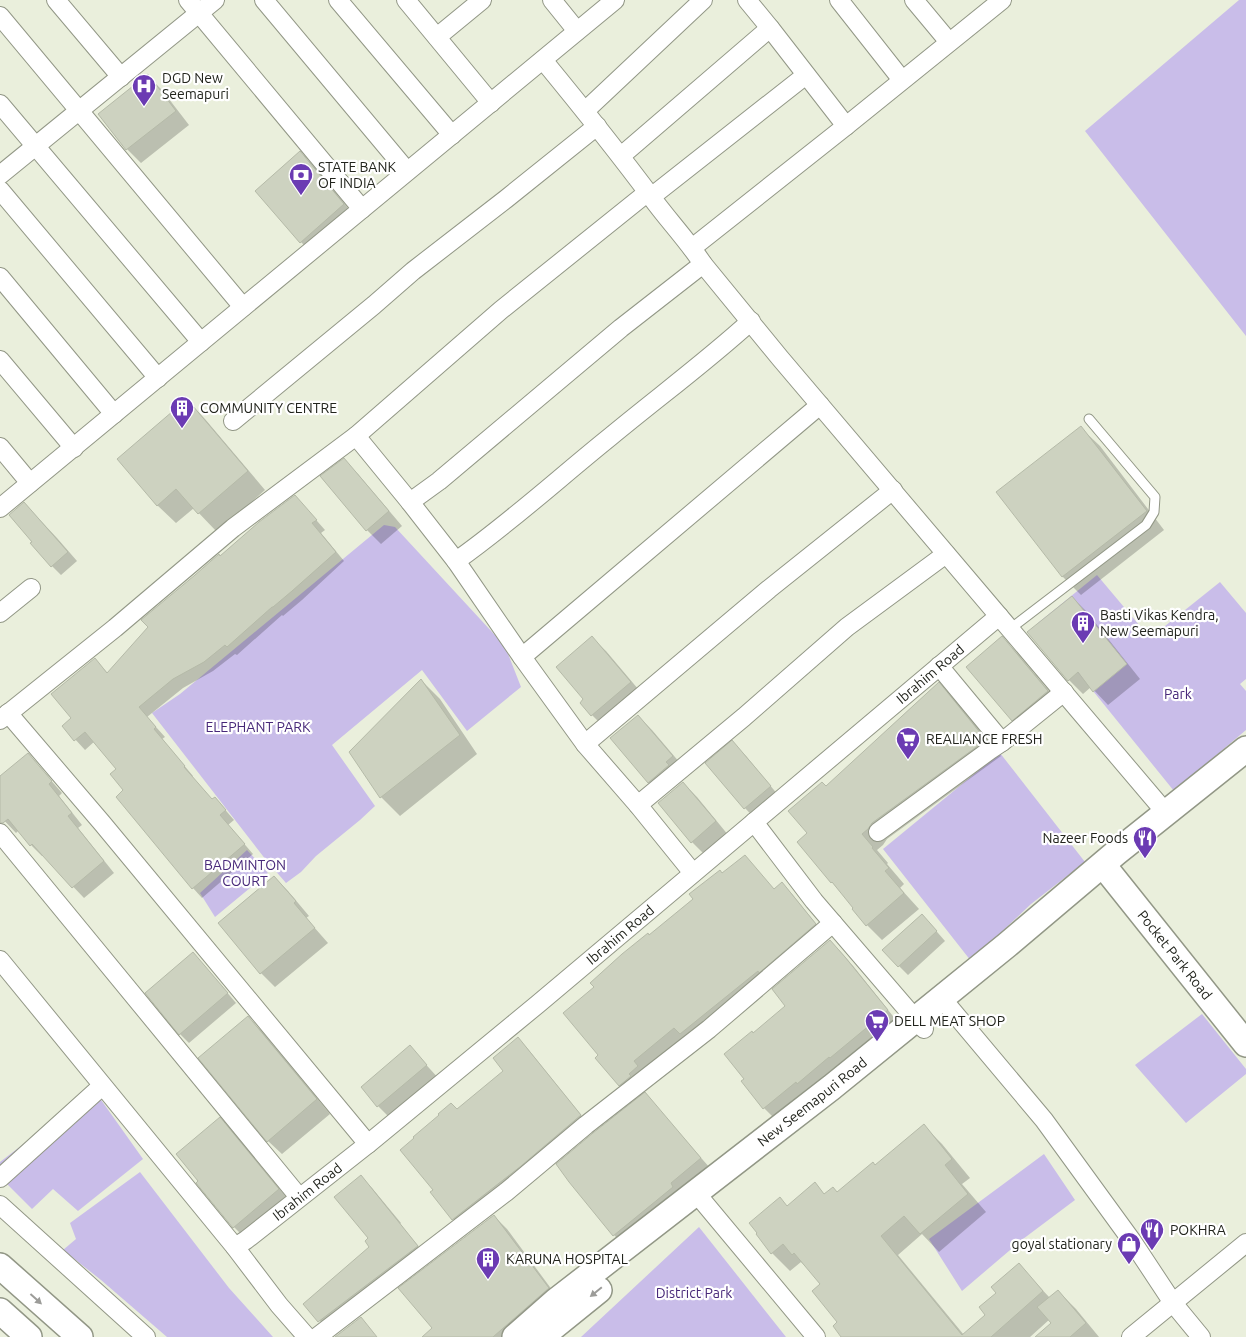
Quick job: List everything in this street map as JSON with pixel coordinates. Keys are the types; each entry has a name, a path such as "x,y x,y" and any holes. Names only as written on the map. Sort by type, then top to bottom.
{"main road":[{"name":"New Seemapuri Road","path":"920,1024 950,1008 1107,871 1166,813 1246,749"},
{"name":"New Seemapuri Road","path":"541,1337 700,1199 920,1024 1007,945 1246,766"},
{"name":"Pocket Park Road","path":"1107,871 1246,1044"},
{"name":"New Seemapuri Road","path":"515,1337 556,1301 700,1199"},
{"path":"0,1266 80,1337"},
{"path":"0,1311 29,1337"}],"street":[{"path":"56,0 121,77"},
{"path":"0,175 121,77 193,7 215,0"},
{"path":"264,0 407,172"},
{"path":"338,0 452,135"},
{"path":"406,0 491,103"},
{"path":"437,38 482,0"},
{"path":"552,0 577,31"},
{"path":"0,508 615,0"},
{"path":"585,110 703,0"},
{"path":"747,0 846,126"},
{"path":"839,0 902,80"},
{"path":"914,0 949,42"},
{"path":"692,248 949,42 992,3"},
{"path":"193,7 362,209"},
{"path":"0,16 243,307"},
{"path":"621,156 770,28"},
{"path":"543,60 585,110 703,264 780,358 1166,813"},
{"path":"368,1144 102,823 4,716 114,628 233,528 356,436 501,310 649,194 806,76"},
{"path":"0,104 201,342"},
{"path":"233,421 413,271 597,126"},
{"path":"0,190 158,378"},
{"path":"410,502 439,481 621,328 703,264"},
{"path":"0,276 114,414"},
{"path":"456,560 483,542 720,349 751,321"},
{"path":"0,360 74,448"},
{"path":"522,658 820,405"},
{"path":"356,436 456,560 522,658 585,744 694,873"},
{"path":"0,447 30,483"},
{"path":"585,744 769,589 892,490"},
{"path":"638,805 847,627 946,554"},
{"path":"0,614 31,588"},
{"name":"Ibrahim Road","path":"235,1247 368,1144 538,1004 999,616"},
{"path":"939,666 1002,742"},
{"path":"878,832 1002,742 1064,692"},
{"path":"754,822 814,901 920,1024"},
{"path":"0,833 300,1198"},
{"path":"316,1337 506,1192 586,1126 716,1024 833,923"},
{"path":"0,960 235,1247 279,1305 307,1337"},
{"path":"950,1008 1044,1120 1132,1241 1174,1303 1201,1337"},
{"path":"0,1178 102,1086"},
{"path":"700,1199 816,1337"},
{"path":"0,1205 146,1337"},
{"path":"1131,1337 1246,1243"}],"lane":[{"path":"1010,629 1146,525 1154,512 1155,497 1089,419"}],"green space":[{"path":"1239,0 1246,0 1246,336 1085,131"},
{"name":"ELEPHANT PARK","path":"384,525 395,527 505,646 521,687 467,731 422,670 332,745 375,806 286,883 152,713 180,694"},
{"name":"Park","path":"1097,575 1150,638 1220,582 1246,613 1246,679 1240,684 1246,691 1246,730 1174,791 1038,623"},
{"path":"1000,753 1085,862 1031,904 971,961 883,849"},
{"name":"BADMINTON COURT","path":"247,850 268,873 215,917 200,893"},
{"path":"1202,1014 1246,1069 1246,1074 1186,1123 1135,1065"},
{"path":"94,1090 143,1159 78,1211 53,1189 32,1209 0,1177 0,1162"},
{"path":"1044,1154 1075,1200 1023,1239 962,1291 929,1239"},
{"path":"140,1172 229,1288 273,1337 167,1337 63,1250 76,1239 70,1223"},
{"name":"District Park","path":"699,1227 786,1337 581,1337"}],"building":[{"path":"148,74 176,111 126,150 98,114"},
{"name":"STATE BANK OF INDIA","path":"300,151 344,204 300,243 255,191"},
{"name":"COMMUNITY CENTRE","path":"187,399 248,471 198,514 176,489 157,506 117,459"},
{"path":"1081,426 1147,511 1062,577 996,492"},
{"path":"344,458 389,511 366,531 320,476"},
{"path":"295,495 317,520 312,523 336,552 227,647 225,645 204,662 173,679 139,707 156,727 154,729 184,767 212,799 215,797 226,810 220,815 245,844 192,889 116,797 123,790 110,774 116,769 85,732 74,741 62,726 71,718 51,694 95,658 107,673 148,627 141,620 219,554 220,556 259,522"},
{"path":"24,502 68,552 51,567 9,515"},
{"name":"Basti Vikas Kendra, New Seemapuri","path":"1072,596 1127,664 1093,692 1078,672 1068,681 1027,632"},
{"path":"592,636 631,682 591,716 580,703 583,699 556,667"},
{"path":"1002,636 1048,691 1012,721 966,667"},
{"path":"421,679 460,735 380,798 349,752"},
{"path":"939,682 986,740 872,823 862,834 889,868 885,871 904,893 866,926 832,882 797,842 807,833 788,811 822,782 826,786"},
{"path":"638,715 673,756 666,762 669,765 648,783 610,738"},
{"path":"732,740 771,786 744,809 705,763"},
{"path":"28,753 52,781 49,784 72,813 68,816 104,861 72,888 32,844 30,846 8,819 0,823 0,776"},
{"path":"683,782 716,821 691,843 658,803"},
{"path":"745,855 774,889 782,882 816,924 759,973 758,971 680,1034 674,1028 634,1061 638,1066 629,1074 631,1076 619,1086 595,1058 598,1055 563,1013 594,987 590,983 622,954 648,933 649,935 693,899 689,894 720,870 722,873"},
{"path":"274,876 296,901 294,903 315,928 260,974 218,923"},
{"path":"922,914 937,931 898,967 882,950"},
{"path":"830,940 888,1010 830,1058 763,1109 741,1081 744,1079 724,1054 785,1006 772,989"},
{"path":"193,952 228,993 179,1035 145,993"},
{"path":"248,1016 317,1099 267,1142 198,1058"},
{"path":"518,1037 581,1115 521,1166 452,1220 430,1192 433,1190 400,1150 451,1103 457,1109 503,1071 493,1058"},
{"path":"410,1045 427,1065 377,1107 361,1087"},
{"path":"645,1092 701,1158 671,1183 673,1187 613,1236 556,1164"},
{"path":"220,1117 279,1189 233,1228 196,1183 198,1181 176,1154"},
{"path":"924,1124 952,1159 945,1165 968,1194 920,1234 904,1216 881,1236 962,1335 985,1315 979,1307 996,1293 991,1287 1019,1263 1043,1291 991,1337 841,1337 833,1326 837,1322 812,1291 820,1284 794,1253 792,1255 783,1244 771,1254 749,1223 780,1197 787,1206 815,1182 824,1194 833,1187 837,1192 873,1162 875,1165"},
{"path":"361,1175 418,1246 318,1322 303,1304 369,1247 365,1241 368,1238 334,1197"},
{"name":"KARUNA HOSPITAL","path":"494,1215 549,1288 493,1337 422,1337 432,1328 398,1288"},
{"path":"1058,1290 1086,1323 1070,1337 1035,1337 1051,1323 1037,1307"},
{"path":"361,1317 377,1337 335,1337"}],"place":[{"name":"DGD New Seemapuri","path":"144,107"},
{"name":"STATE BANK OF INDIA","path":"301,196"},
{"name":"COMMUNITY CENTRE","path":"182,429"},
{"name":"Basti Vikas Kendra, New Seemapuri","path":"1083,644"},
{"name":"REALIANCE FRESH","path":"908,760"},
{"name":"Nazeer Foods","path":"1145,859"},
{"name":"DELL MEAT SHOP","path":"877,1042"},
{"name":"POKHRA","path":"1152,1251"},
{"name":"goyal stationary","path":"1129,1265"},
{"name":"KARUNA HOSPITAL","path":"488,1280"}]}
